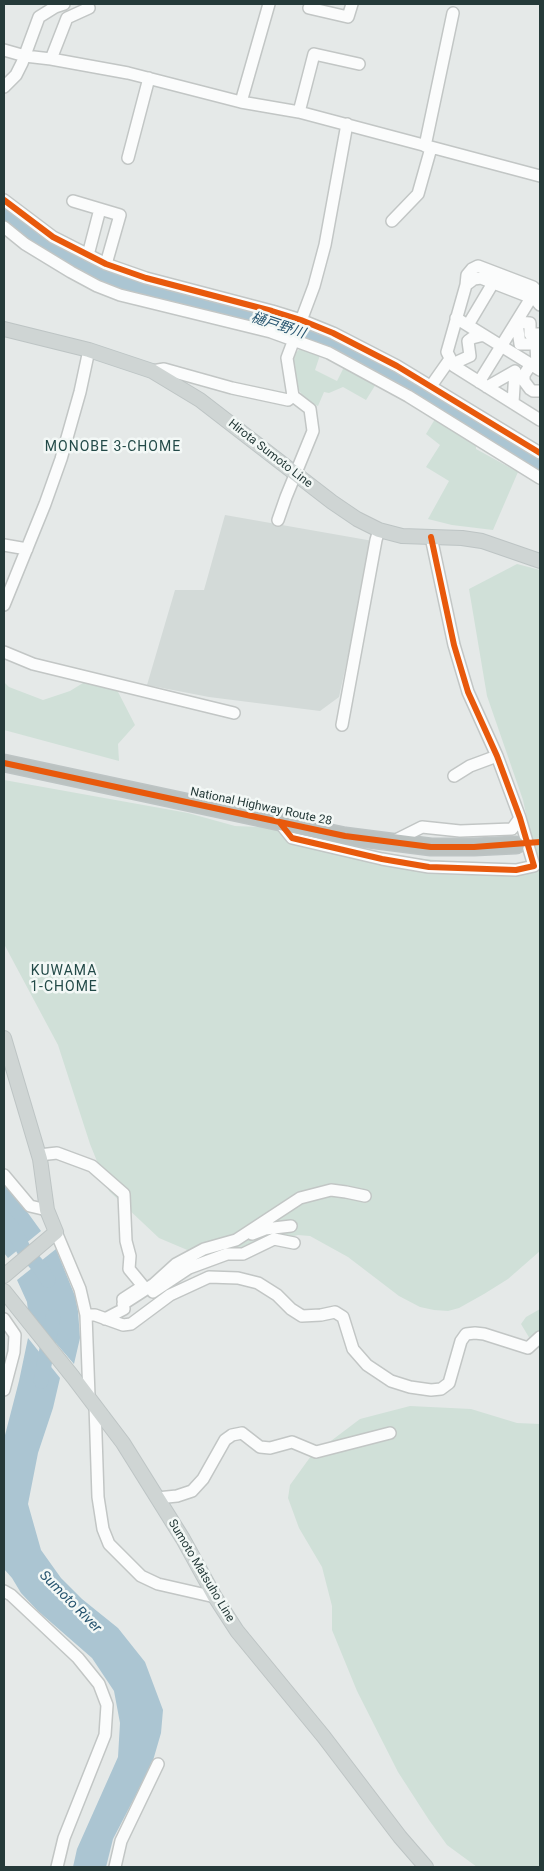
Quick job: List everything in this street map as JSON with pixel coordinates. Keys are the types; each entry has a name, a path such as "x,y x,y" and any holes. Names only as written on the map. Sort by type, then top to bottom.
{"highway":[{"name":"National Highway Route 28","path":"4,764 345,836 431,847 516,845"}],"main road":[{"name":"Hirota Sumoto Line","path":"4,329 89,350 152,371 200,400 332,502 357,519 379,530 402,536 482,540 540,561"},
{"path":"4,1038 39,1155 47,1210 54,1235 5,1275"},
{"name":"Sumoto Matsuho Line","path":"6,1300 20,1311 73,1377 138,1465 236,1631 426,1867"}],"street":[{"path":"4,87 16,75 39,17 64,4"},
{"path":"242,102 269,4"},
{"path":"309,8 348,17 352,4"},
{"path":"51,59 67,18 89,8"},
{"path":"392,221 418,194 452,13"},
{"path":"4,50 25,56 51,59 149,78 242,102 299,112 540,176"},
{"path":"299,112 314,54 359,64"},
{"path":"128,158 149,78"},
{"path":"278,520 313,431 310,409 293,396 288,358 314,286 326,245 347,124"},
{"path":"4,200 54,237 106,264 146,278 301,320 371,351 540,451"},
{"path":"73,201 120,215 106,264"},
{"path":"88,255 100,209"},
{"path":"4,227 25,244 97,286 120,294 247,326 329,353 382,381 540,478"},
{"path":"540,305 536,299 533,287 478,266 472,269 467,275 466,285 447,352 452,362 540,420"},
{"path":"466,285 474,279 481,278 536,296"},
{"path":"468,325 493,283"},
{"path":"483,384 513,326 536,296"},
{"path":"456,318 536,367"},
{"path":"513,326 530,323 530,334 540,334"},
{"path":"513,326 518,330 520,344 536,344 536,367"},
{"path":"431,386 452,362 459,362 470,356 468,341 482,334"},
{"path":"4,604 61,460 80,392 89,350"},
{"path":"536,367 524,375 524,381 533,391 540,391"},
{"path":"152,371 164,369 232,388 288,400 293,396"},
{"path":"483,384 515,371 513,403"},
{"path":"342,726 379,530"},
{"path":"280,823 292,838 382,859 429,867 516,870 534,866 520,818 497,756 468,692 454,645 431,537"},
{"path":"4,545 27,549"},
{"path":"4,652 33,664 234,713"},
{"path":"454,776 470,766 497,756"},
{"path":"390,843 422,827 460,831 512,829 520,818"},
{"path":"39,1155 57,1152 92,1166 124,1194 126,1241 130,1256 128,1269 143,1286 123,1299 124,1306"},
{"path":"4,1175 30,1206 47,1210"},
{"path":"236,1240 296,1200 331,1190 365,1196"},
{"path":"296,1200 322,1200"},
{"path":"106,1318 154,1284 176,1264 204,1249 265,1229 291,1226"},
{"path":"54,1235 80,1289 86,1315 98,1497 103,1528 109,1544 141,1576 158,1584 215,1597"},
{"path":"124,1306 168,1284 189,1268 227,1254 243,1254 274,1239 294,1244"},
{"path":"86,1315 106,1318 123,1325 130,1324 170,1295 209,1277 238,1278 258,1283 277,1295 291,1309 302,1316 321,1316 335,1312 343,1316 353,1348 367,1364 391,1381 410,1387 431,1390 441,1389 449,1383 461,1341 466,1334 484,1334 528,1348 540,1337"},
{"path":"4,1319 15,1335 14,1352 4,1390"},
{"path":"157,1498 177,1496 192,1490 203,1478 225,1440 232,1435 242,1433 260,1447 270,1448 292,1442 316,1452 390,1434"},
{"path":"4,1591 11,1595 78,1658 99,1684 107,1705 105,1735 64,1838 57,1867"},
{"path":"115,1867 121,1841 158,1764"}],"shaded area":[{"path":"302,347 320,355 315,370 337,381 344,367 376,384 366,400 343,387 329,393 324,392 318,406 309,402 296,385 292,356"},
{"path":"435,419 476,444 476,449 518,472 493,530 452,525 428,519 449,481 426,467 440,445 426,434"},
{"path":"225,515 373,541 339,697 320,711 209,697 147,685 175,590 204,590"},
{"path":"517,564 540,570 540,1251 508,1279 459,1308 448,1311 420,1307 399,1296 348,1257 310,1236 298,1235 214,1257 192,1252 159,1238 109,1191 90,1144 58,1045 4,944 4,780 188,813 235,826 258,827 275,825 304,830 384,855 538,870 523,800 487,696 469,589"},
{"path":"91,678 115,686 135,725 118,744 119,761 4,730 4,682 9,687 43,700 70,691"},
{"path":"540,1309 540,1350 530,1339 521,1324 526,1317"},
{"path":"410,1406 471,1409 517,1423 540,1424 540,1867 477,1867 447,1845 429,1820 398,1772 357,1691 332,1630 332,1606 322,1567 299,1528 288,1498 290,1485 311,1456 360,1419"}],"water":[{"path":"4,1180 41,1231 8,1258 4,1253"},
{"path":"56,1249 75,1296 78,1311 80,1338 74,1364 28,1311 27,1302 17,1280"},
{"path":"28,1338 60,1378 53,1408 38,1453 28,1504 41,1550 61,1578 82,1599 118,1628 145,1662 163,1710 161,1733 152,1764 113,1839 106,1867 73,1867 77,1849 118,1757 120,1723 114,1691 92,1658 38,1611 21,1593 4,1569 4,1439"}],"waterway":[{"name":"樋戸野川","path":"4,214 38,240 75,261 115,279 169,296 245,313 281,324 358,357 431,398 540,466"},
{"name":"Sumoto River","path":"4,1218 13,1229 24,1250 48,1280"},
{"name":"Sumoto River","path":"41,1381 53,1317"}],"tunnel":[{"path":"516,845 540,842"}],"cycle path":[{"path":"4,200 53,237 106,264 146,278 272,311 333,333 397,366 540,453"},
{"path":"280,823 292,838 382,859 429,867 516,870 534,866 520,818 497,756 468,692 454,645 431,537"},
{"path":"4,763 345,836 431,847 474,847 540,842"}],"district":[{"name":"MONOBE 3-CHOME","path":"113,447"},
{"name":"KUWAMA 1-CHOME","path":"64,980"}]}
